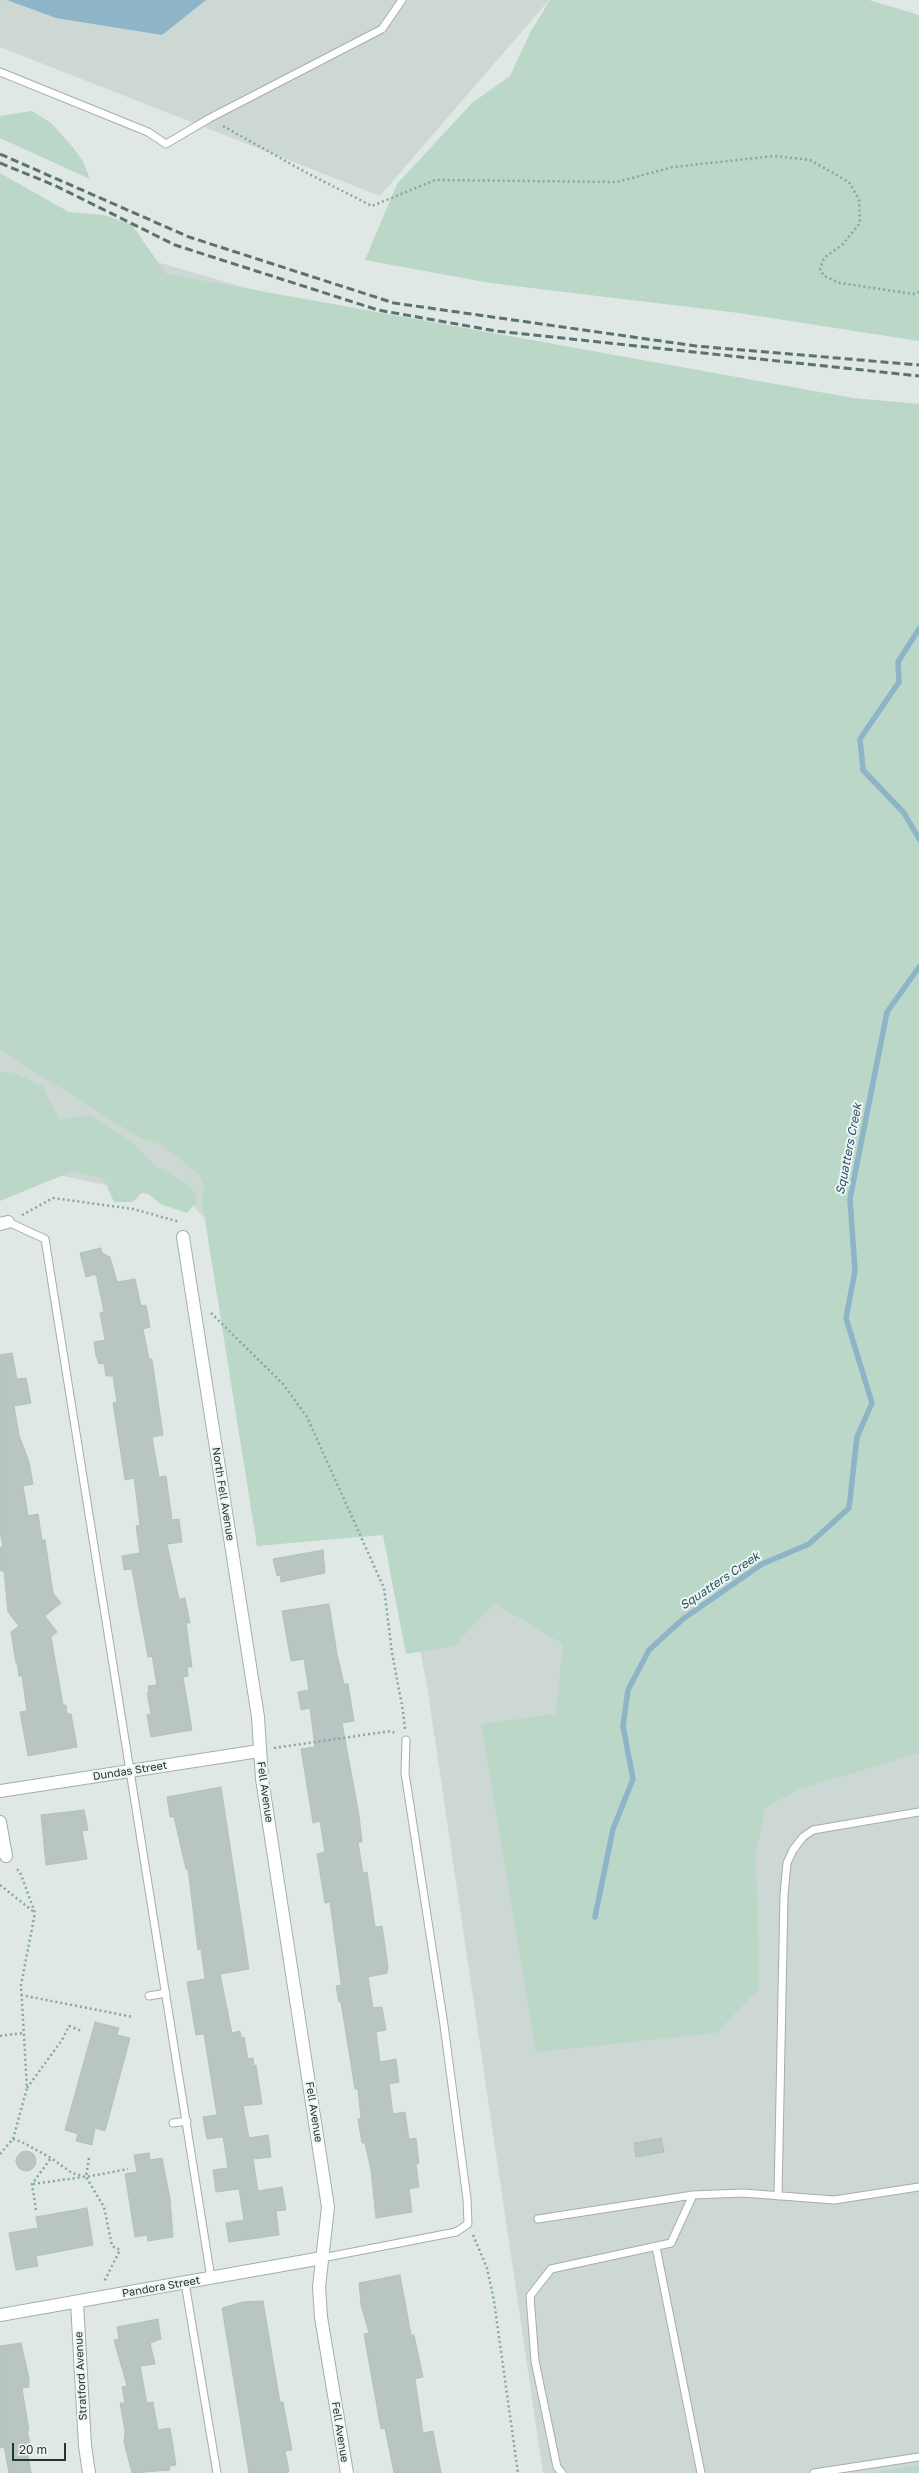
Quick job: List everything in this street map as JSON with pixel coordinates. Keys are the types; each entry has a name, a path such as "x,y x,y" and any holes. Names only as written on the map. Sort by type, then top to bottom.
{"street":[{"name":"North Fell Avenue","path":"183,1238 258,1717 259,1751"},
{"name":"Dundas Street","path":"0,1791 259,1751"},
{"name":"Fell Avenue","path":"259,1751 328,2207 326,2241 322,2258 321,2317 347,2473"},
{"path":"0,1822 6,1856"},
{"name":"Pandora Street","path":"0,2314 77,2302 322,2258"},
{"name":"Stratford Avenue","path":"77,2302 85,2446 89,2473"}],"lane":[{"path":"0,72 148,132 166,144 210,118 382,29 402,0"},
{"path":"4,1223 45,1239 211,2278"},
{"path":"322,2258 456,2232 468,2224 467,2199 446,2041 405,1772 406,1740"},
{"path":"778,2196 784,1895 787,1863 793,1850 803,1837 813,1830 919,1812"},
{"path":"149,1996 166,1992"},
{"path":"173,2123 187,2121"},
{"path":"538,2220 693,2195 742,2193 834,2200 919,2187"},
{"path":"562,2473 557,2467 535,2361 530,2296 551,2269 656,2247 671,2242 693,2195"},
{"path":"656,2247 701,2473"},
{"path":"185,2282 217,2473"},
{"path":"814,2473 919,2457"}],"path":[{"path":"210,118 307,173 372,206 435,180 617,182 673,168 775,156 810,160 849,182 859,200 860,223 843,244 824,258 820,269 824,276 840,283 913,294 919,292"},
{"path":"4,1223 53,1198 133,1208 184,1224"},
{"path":"207,1309 283,1384 307,1417 384,1588 392,1653 404,1710 406,1740"},
{"path":"272,1748 392,1730 406,1740"},
{"path":"0,2154 12,2139 27,2088 21,1995 35,1913 20,1872 6,1856"},
{"path":"0,1885 35,1913"},
{"path":"21,1995 133,2017"},
{"path":"27,2088 62,2040 69,2026 82,2031"},
{"path":"0,2036 24,2033"},
{"path":"12,2139 22,2142 51,2158 72,2173 86,2177"},
{"path":"36,2210 32,2184 51,2158"},
{"path":"89,2158 86,2177 104,2207 112,2246 120,2250 104,2282"},
{"path":"32,2184 86,2177 128,2169"},
{"path":"468,2224 488,2268 518,2473"}],"shaded area":[{"path":"0,0 549,0 380,196 0,47"},
{"path":"0,196 143,258 465,351 919,406 919,2473 543,2473 427,1685 390,1501 294,1324 192,1204 40,1171 0,1177"}],"green space":[{"path":"550,0 869,0 919,15 919,341 739,313 490,283 365,260 397,184 472,103 510,76 530,33"},
{"path":"32,111 51,123 71,145 83,161 90,179 0,138 0,116"},
{"path":"0,173 69,212 104,215 132,225 166,274 853,398 919,404 919,1753 799,1789 765,1808 756,1853 759,1989 716,2033 536,2052 481,1724 556,1714 563,1644 494,1603 454,1646 406,1654 383,1535 257,1546 202,1201 204,1188 199,1175 164,1146 140,1138 0,1050"},
{"path":"0,1072 15,1073 42,1086 59,1119 91,1116 136,1146 154,1165 186,1183 196,1195 197,1202 187,1213 160,1204 144,1190 133,1202 114,1202 104,1179 73,1171 0,1201"},
{"path":"919,2465 919,2473 872,2473"}],"water":[{"path":"7,0 206,0 162,35 56,18"}],"building":[{"path":"101,1248 102,1253 110,1257 117,1282 135,1279 141,1306 146,1305 150,1327 143,1329 149,1359 152,1359 163,1435 152,1437 159,1477 166,1476 172,1520 179,1519 182,1542 167,1544 179,1599 185,1598 190,1623 186,1623 192,1667 187,1667 188,1676 183,1677 192,1730 151,1737 147,1715 151,1714 147,1693 149,1693 148,1686 157,1685 152,1656 148,1657 132,1570 124,1570 122,1556 140,1553 136,1526 140,1525 134,1478 125,1480 113,1403 117,1402 113,1376 106,1376 104,1363 99,1364 96,1355 94,1342 105,1340 100,1313 104,1312 97,1278 95,1274 86,1277 80,1253"},
{"path":"12,1353 17,1379 26,1378 31,1403 14,1406 19,1435 29,1462 33,1484 23,1486 28,1516 38,1514 42,1540 45,1540 53,1593 61,1603 45,1616 57,1632 51,1637 63,1705 66,1705 67,1714 71,1714 77,1747 28,1756 20,1712 27,1711 22,1676 19,1676 11,1632 19,1626 8,1612 4,1571 1,1571 0,1563 0,1547 3,1547 0,1531 0,1355"},
{"path":"323,1550 325,1573 281,1582 280,1575 277,1576 273,1559"},
{"path":"329,1604 337,1654 344,1684 348,1684 354,1721 342,1723 359,1815 362,1842 358,1842 363,1873 367,1872 375,1927 382,1926 388,1966 387,1973 368,1977 373,2008 382,2007 386,2030 376,2032 380,2062 396,2059 399,2082 389,2084 393,2114 405,2112 409,2139 416,2138 419,2163 416,2164 419,2187 409,2189 412,2212 376,2218 371,2170 365,2143 362,2143 358,2119 361,2119 358,2089 355,2089 341,2002 339,2002 336,1986 341,1985 341,1983 330,1902 325,1903 317,1854 325,1852 320,1821 313,1823 301,1749 315,1747 310,1708 301,1710 298,1692 309,1690 304,1659 291,1661 282,1611"},
{"path":"221,1787 249,1969 220,1974 232,2033 240,2031 241,2038 244,2037 248,2059 253,2058 254,2066 256,2065 262,2104 243,2106 249,2138 268,2135 271,2157 253,2159 258,2191 282,2187 286,2210 276,2211 279,2235 229,2242 226,2223 244,2220 239,2189 216,2192 213,2170 228,2168 223,2137 207,2139 203,2117 217,2115 204,2034 196,2035 187,1982 205,1979 201,1949 198,1950 188,1869 186,1869 174,1817 170,1817 167,1797"},
{"path":"84,1810 88,1830 82,1831 87,1859 46,1865 41,1815"},
{"path":"95,2022 119,2028 117,2035 130,2038 105,2131 95,2128 92,2145 76,2141 78,2134 65,2130"},
{"path":"661,2138 664,2152 636,2157 634,2143"},
{"path":"26,2151 33,2154 36,2161 33,2168 26,2171 19,2168 16,2161 19,2154"},
{"path":"149,2153 150,2160 162,2158 170,2198 173,2237 148,2241 147,2235 135,2237 125,2174 137,2172 134,2155"},
{"path":"87,2208 93,2245 36,2256 38,2266 16,2270 9,2233 38,2228 36,2217"},
{"path":"400,2275 411,2335 414,2335 423,2377 415,2379 423,2433 433,2431 441,2473 394,2473 385,2428 381,2429 364,2334 369,2333 361,2305 359,2283"},
{"path":"263,2301 280,2402 283,2402 292,2450 285,2451 289,2471 287,2473 249,2473 222,2308 242,2302"},
{"path":"158,2319 161,2339 150,2343 155,2364 140,2366 147,2403 153,2402 158,2430 170,2428 176,2465 169,2466 170,2470 132,2473 124,2442 125,2431 120,2403 125,2403 122,2387 127,2386 114,2340 119,2339 117,2327"},
{"path":"21,2343 29,2378 29,2387 22,2388 29,2431 27,2431 30,2442 26,2443 31,2473 9,2473 4,2447 0,2448 0,2346"}],"waterway":[{"name":"Squatters Creek","path":"919,629 898,662 899,682 860,739 863,770 904,813 919,839"},
{"name":"Squatters Creek","path":"595,1917 613,1829 633,1779 623,1726 628,1690 649,1650 683,1619 762,1564 809,1544 849,1508 857,1437 872,1403 846,1318 855,1271 850,1199 887,1012 919,967"}],"railway":[{"path":"0,154 189,237 394,303 696,346 919,365"},
{"path":"0,163 56,186 175,245 378,310 496,331 919,376"}]}
